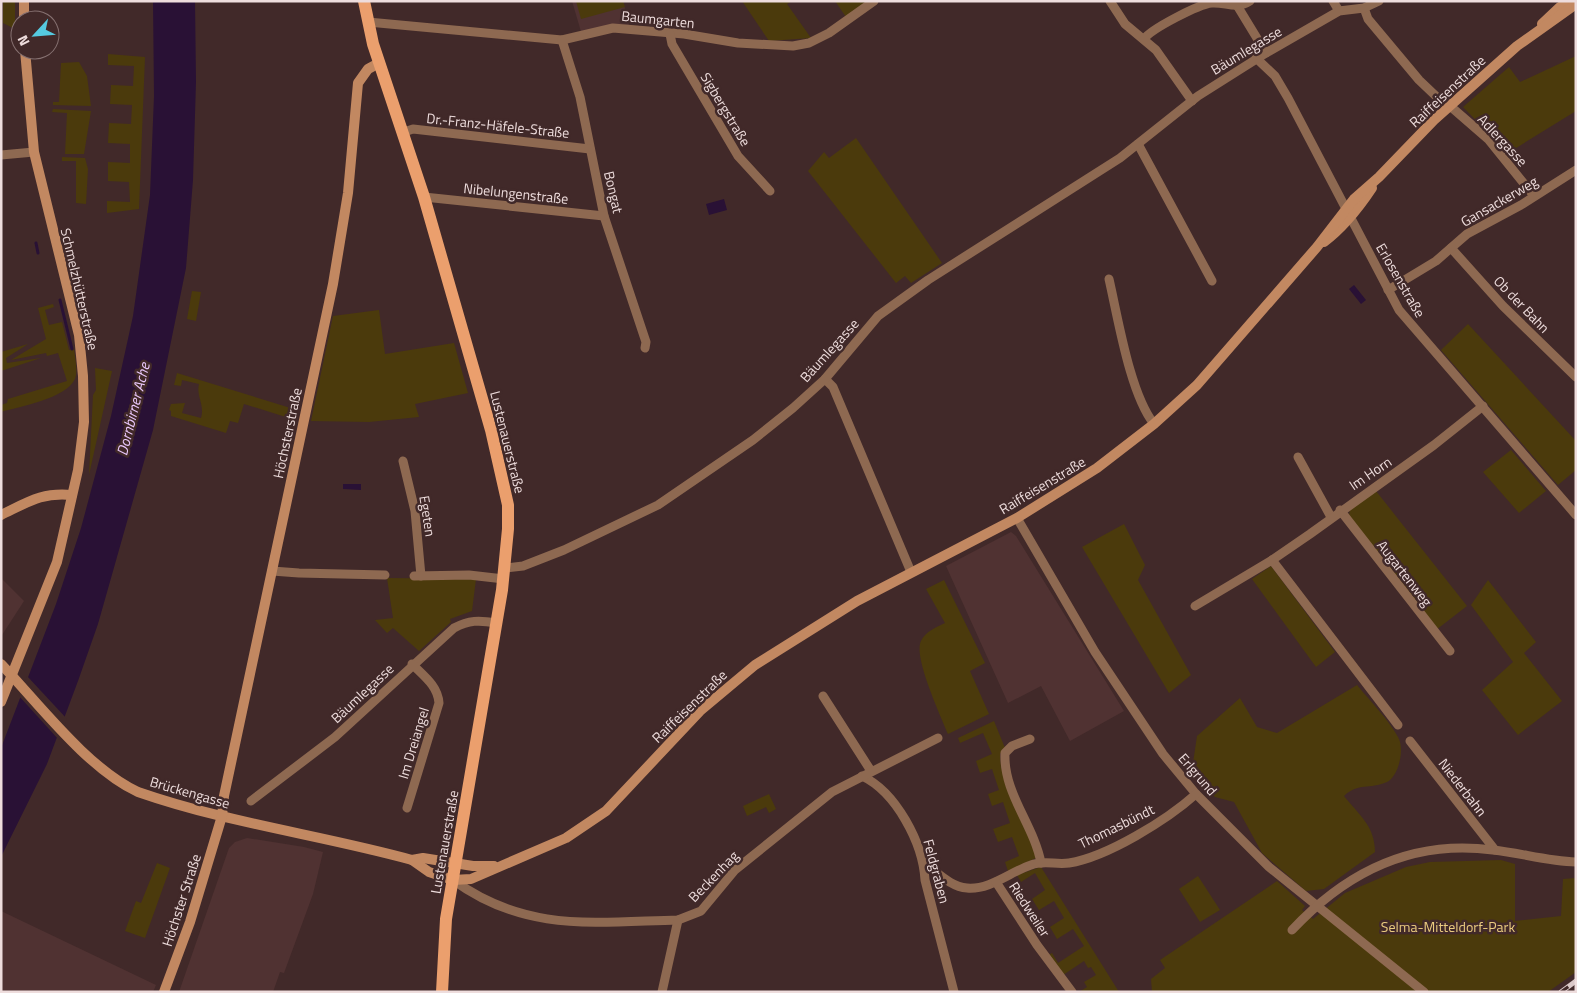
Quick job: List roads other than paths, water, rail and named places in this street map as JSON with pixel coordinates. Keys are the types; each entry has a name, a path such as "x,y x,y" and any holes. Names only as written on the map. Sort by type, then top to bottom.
{"main road":[{"name":"Lustenauerstraße","path":"364,1 379,63 404,132 424,197 505,487 508,529 504,573 446,920 442,992"}],"street":[{"name":"Baumgarten","path":"368,22 410,24 562,40 613,28 738,43 792,46 809,43 829,33 874,1"},
{"path":"1110,1 1125,24 1156,50 1192,101"},
{"path":"1144,39 1155,30 1204,4 1219,3 1238,6 1250,1"},
{"path":"1333,1 1339,11"},
{"name":"Bäumlegasse","path":"504,573 564,550 658,505 753,440 826,379 882,312 928,280 1138,144 1192,101 1256,58 1339,11 1364,8 1380,1"},
{"name":"Raiffeisenstraße","path":"453,880 471,879 495,866 546,848 589,824 621,796 707,705 741,675 799,635 911,572 1017,518 1091,472 1154,424 1210,370 1445,103 1539,29 1548,18 1570,1"},
{"name":"Raiffeisenstraße","path":"1539,29 1550,24 1576,4"},
{"path":"1238,6 1266,53"},
{"name":"Adlergasse","path":"1364,8 1368,19 1419,80 1488,139 1534,196"},
{"name":"Sigbergstraße","path":"670,34 676,51 738,156 770,191"},
{"name":"Bongat","path":"562,40 580,97 604,216 646,342 645,348"},
{"name":"Erlosenstraße","path":"1256,58 1275,76 1284,90 1388,290 1411,325 1576,515"},
{"name":"Schmelzhütterstraße","path":"1,702 54,569 72,495 84,422 83,376 79,334 34,152 26,60"},
{"name":"Höchsterstraße","path":"222,816 224,796 340,242 352,159 358,83 368,69 379,63"},
{"name":"Dr.-Franz-Häfele-Straße","path":"404,132 413,129 590,149"},
{"path":"1138,144 1212,281"},
{"path":"1,155 34,152"},
{"name":"Gansackerweg","path":"1388,290 1436,261 1467,234 1576,170"},
{"name":"Nibelungenstraße","path":"424,197 604,216"},
{"name":"Ob der Bahn","path":"1451,248 1503,306 1576,377"},
{"path":"1109,279 1127,359 1147,414 1154,424"},
{"path":"826,379 833,387 911,572"},
{"name":"Im Horn","path":"1195,606 1272,560 1434,445 1483,406"},
{"path":"1298,457 1331,517"},
{"name":"Egeten","path":"403,461 416,519 418,576 504,573"},
{"path":"1,515 40,497 52,494 72,495"},
{"name":"Augartenweg","path":"1340,510 1450,651"},
{"name":"Erlgrund","path":"1017,518 1095,652 1163,754 1196,794 1245,845 1424,992"},
{"path":"1272,560 1398,725"},
{"path":"272,570 299,574 385,575"},
{"name":"Bäumlegasse","path":"251,801 335,737 412,664 449,632 465,622 477,620 496,623"},
{"name":"Im Dreiangel","path":"407,808 439,703 435,688 412,664"},
{"name":"Brückengasse","path":"4,666 93,761 122,784 155,798 222,816 412,860 423,858 456,864"},
{"path":"823,696 871,771"},
{"name":"Beckenhag","path":"453,880 504,909 532,918 587,923 678,920 701,911 735,870 832,792 938,738"},
{"path":"1030,739 1012,746 1005,753 1005,763 1007,778 1041,863"},
{"name":"Niederbahn","path":"1410,741 1495,850"},
{"name":"Feldgraben","path":"862,776 880,786 914,836 924,863 926,880 954,992"},
{"name":"Thomasbündt","path":"996,882 1031,865 1068,863 1106,849 1138,834 1176,811 1196,794"},
{"name":"Höchster Straße","path":"164,992 190,922 222,816"},
{"path":"1292,930 1316,905 1370,869 1402,857 1447,848 1495,850 1532,858 1576,862"},
{"name":"Brückengasse","path":"412,860 423,869 453,880"},
{"name":"Riedweiler","path":"924,863 956,886 969,888 996,882 1037,945 1072,992"},
{"name":"Raiffeisenstraße","path":"456,864 495,866"},
{"path":"662,992 678,920"}],"water":[{"name":"Dornbirner Ache","path":"153,1 195,1 196,82 193,180 186,268 153,430 98,624 47,764 1,857 1,748 56,604 81,528 111,416 133,316 150,195 154,96"},
{"path":"724,199 727,210 709,215 706,204"},
{"path":"1354,285 1366,300 1361,304 1349,289"},
{"path":"343,484 361,484 361,490 343,489"}],"waterway":[{"path":"36,243 38,253"},
{"path":"60,300 72,349"}],"railway":[{"path":"1561,992 1576,981"}],"park label":[{"name":"Selma-Mitteldorf-Park","path":"1448,926"}]}
